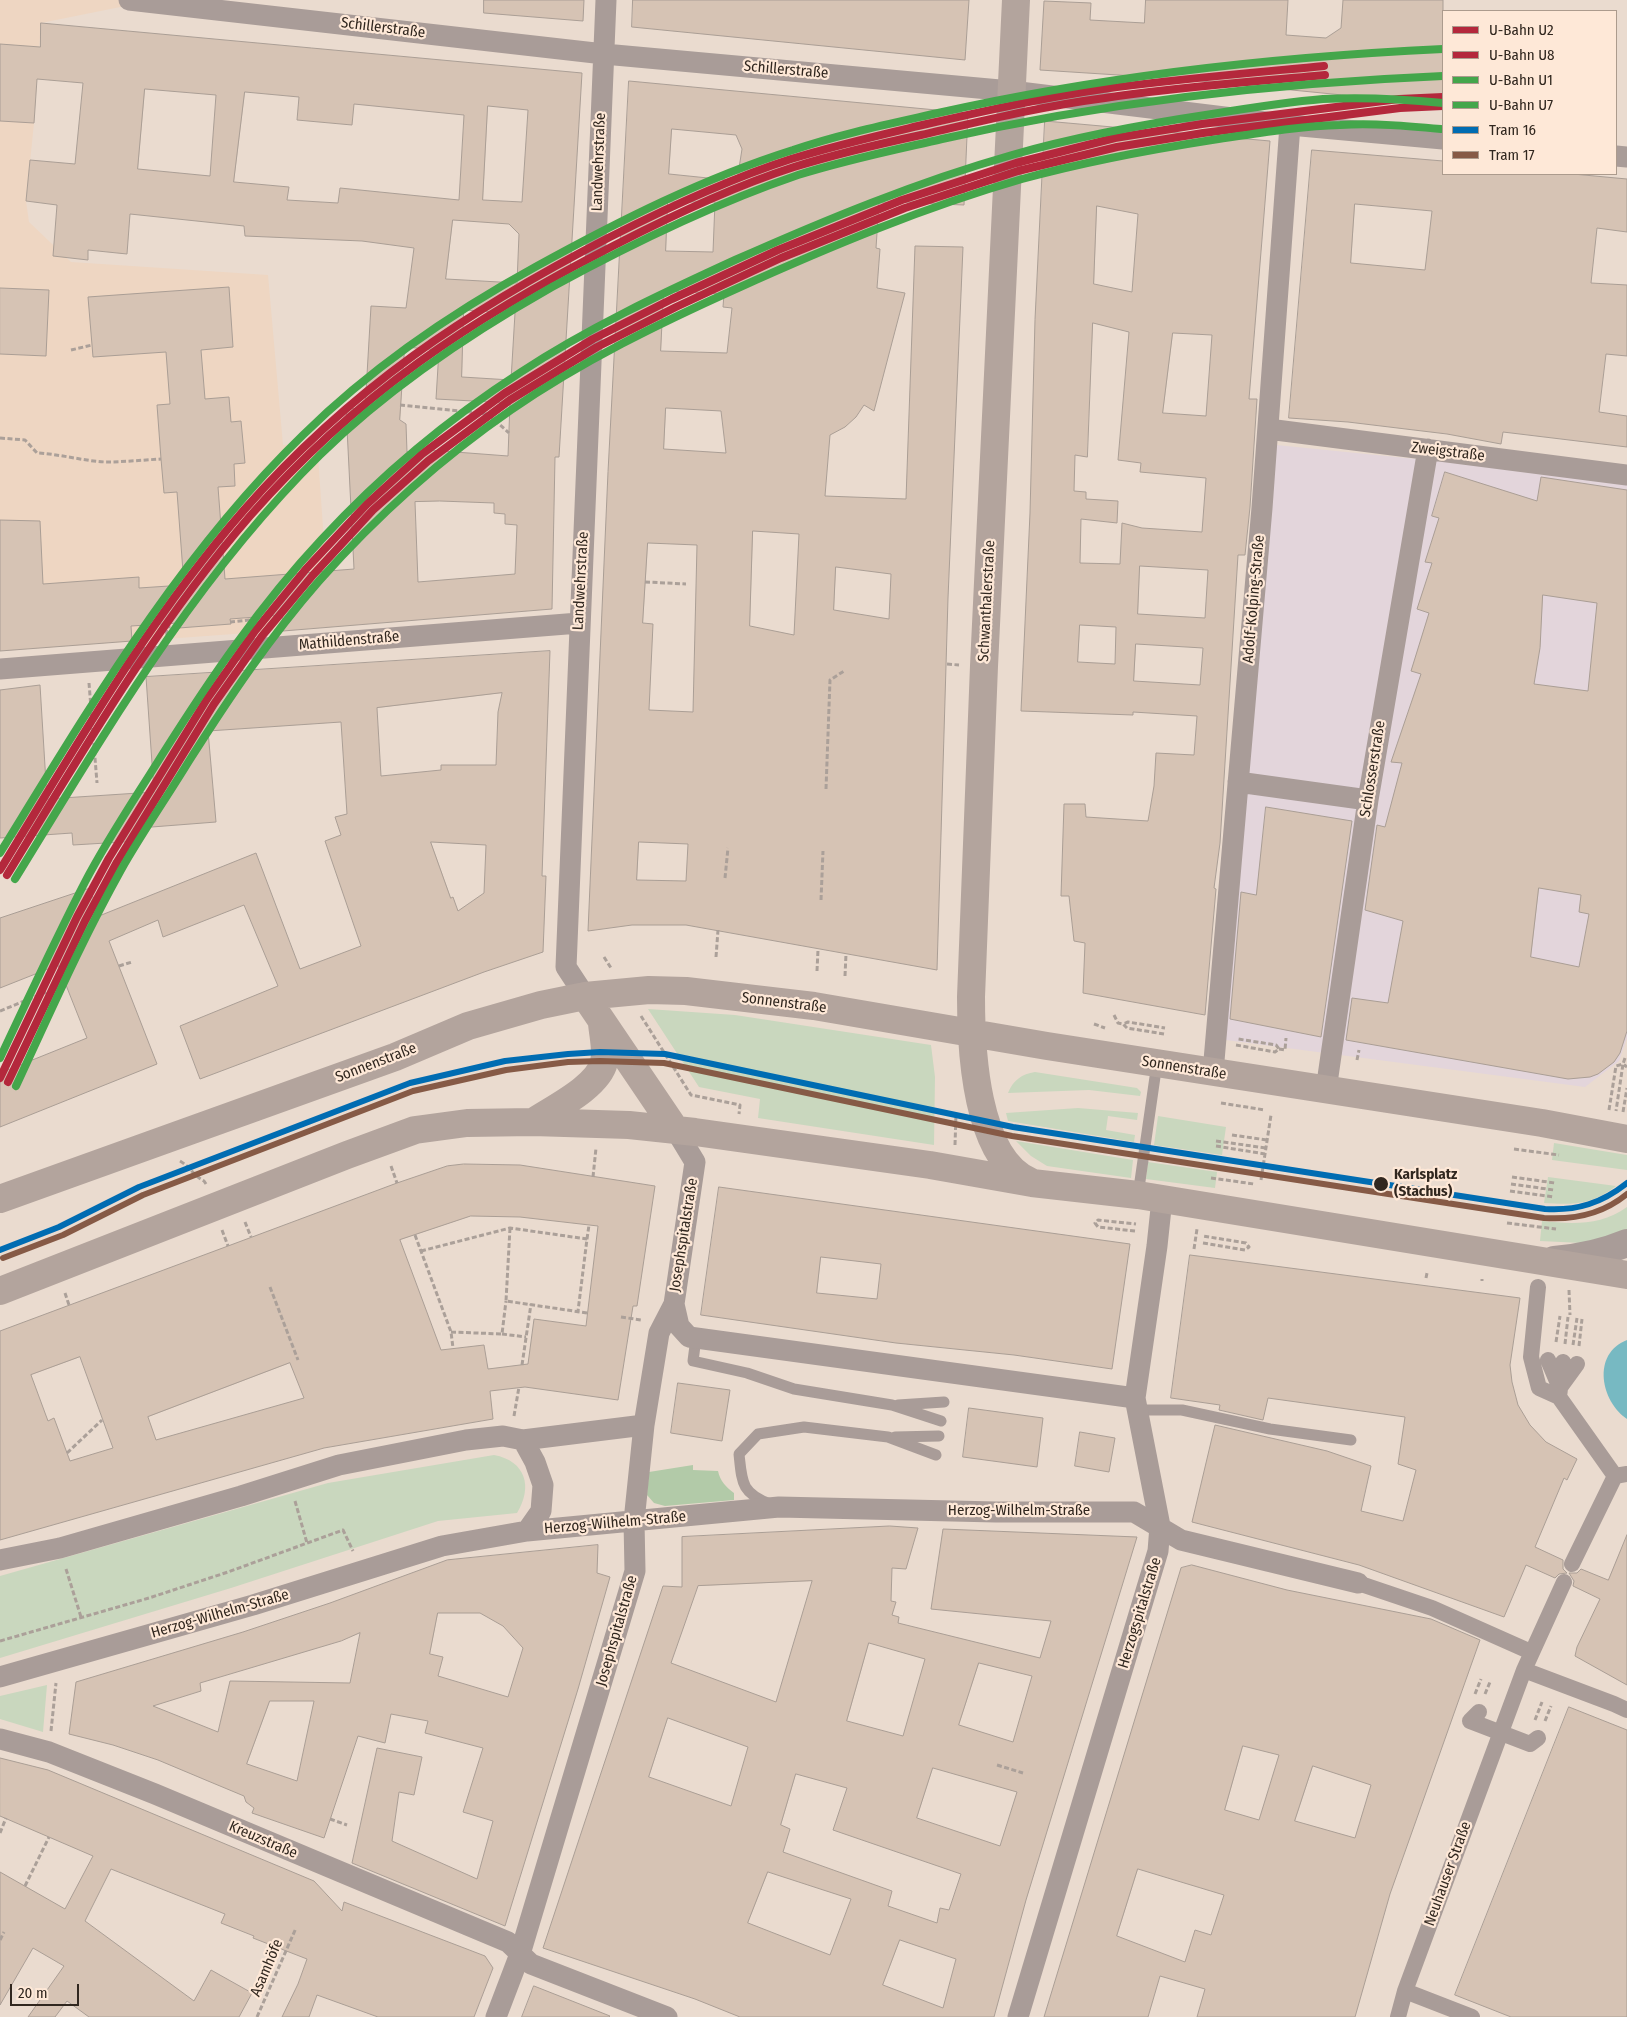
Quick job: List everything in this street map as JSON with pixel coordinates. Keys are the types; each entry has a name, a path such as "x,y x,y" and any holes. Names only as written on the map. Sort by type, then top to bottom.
{"main road":[{"name":"Schwanthalerstraße","path":"1016,0 980,756 971,1034 982,1102 990,1133 1002,1158 1021,1177 1032,1182"},
{"name":"Sonnenstraße","path":"0,1199 395,1057 468,1026 541,1005 585,996 668,990 794,1004 1627,1139"},
{"name":"Landwehrstraße","path":"585,996 675,1129"},
{"path":"533,1122 584,1089 600,1072 605,1055 601,1019"},
{"path":"0,1291 346,1155 415,1130 467,1123 533,1122 606,1124 675,1129 930,1165 1032,1182 1150,1197 1627,1275"}],"street":[{"name":"Schillerstraße","path":"129,0 604,54 1011,91 1290,125 1442,140"},
{"name":"Landwehrstraße","path":"585,996 566,967 606,0"},
{"name":"Adolf-Kolping-Straße","path":"1213,1072 1268,429 1290,125"},
{"name":"Zweigstraße","path":"1268,429 1627,475"},
{"name":"Schlosserstraße","path":"1326,1090 1368,800 1428,449"},
{"name":"Mathildenstraße","path":"0,669 579,623"},
{"path":"1238,782 1368,800"},
{"name":"Josephspitalstraße","path":"496,2017 520,1954 635,1571 634,1520 644,1425 659,1333 674,1304 695,1162 675,1129"},
{"name":"Herzogspitalstraße","path":"1018,2017 1158,1551 1160,1526 1136,1404 1157,1246 1150,1197"},
{"path":"1542,1260 1592,1255 1627,1243"},
{"path":"1538,1287 1531,1357 1540,1388 1560,1392"},
{"path":"674,1304 675,1314 681,1330 689,1337 1136,1404"},
{"path":"1560,1392 1563,1362"},
{"path":"1563,1362 1560,1392 1621,1475 1572,1564"},
{"path":"0,1560 60,1548 339,1464 466,1440 503,1436 517,1439 644,1425"},
{"name":"Herzog-Wilhelm-Straße","path":"517,1439 535,1462 543,1485 541,1511 526,1531"},
{"name":"Herzog-Wilhelm-Straße","path":"0,1677 254,1605 442,1546 526,1531 779,1507 996,1512 1134,1512 1181,1540 1358,1583 1432,1608 1531,1652"},
{"name":"Neuhauser Straße","path":"1398,2017 1404,1991 1524,1670 1564,1582"},
{"path":"1524,1670 1627,1710"},
{"path":"1473,1714 1500,1733 1532,1739"},
{"name":"Kreuzstraße","path":"0,1739 49,1752 155,1794 508,1942 531,1964 667,2017"},
{"path":"1404,1991 1472,2017"}],"lane":[{"path":"1150,1197 1156,1064"},
{"path":"696,1338 693,1361 747,1373 811,1393 892,1405 941,1421"},
{"path":"892,1405 944,1402"},
{"path":"1136,1404 1182,1410 1270,1429 1351,1440"},
{"path":"779,1507 756,1499 742,1483 739,1454 758,1434 804,1427 888,1437 939,1436"},
{"path":"888,1437 936,1454"}],"path":[{"path":"71,350 92,346"},
{"path":"400,405 488,414 509,433"},
{"path":"0,438 25,440 37,453 59,454 106,462 161,458"},
{"path":"645,582 686,584"},
{"path":"230,622 249,620 249,625"},
{"path":"167,634 166,627 179,626"},
{"path":"88,662 97,784"},
{"path":"826,788 830,680 844,671"},
{"path":"725,878 728,848"},
{"path":"821,900 823,851"},
{"path":"716,956 718,930"},
{"path":"817,971 818,950"},
{"path":"845,976 846,954"},
{"path":"604,957 691,1095 740,1105 737,1138"},
{"path":"119,966 132,962"},
{"path":"0,1011 66,984"},
{"path":"1114,1015 1118,1023 1123,1024 1127,1028 1164,1034"},
{"path":"1123,1024 1128,1022 1165,1028"},
{"path":"1230,1038 1276,1045 1277,1050"},
{"path":"1229,1044 1285,1050 1286,1038"},
{"path":"1357,1060 1359,1050"},
{"path":"1616,1111 1625,1066 1624,1058"},
{"path":"1609,1110 1616,1066 1625,1066"},
{"path":"1623,1112 1627,1088"},
{"path":"1222,1103 1265,1110"},
{"path":"1261,1180 1271,1115"},
{"path":"1232,1135 1267,1140"},
{"path":"1216,1141 1266,1148"},
{"path":"1216,1146 1265,1154"},
{"path":"593,1177 596,1148"},
{"path":"1514,1149 1559,1155"},
{"path":"1512,1177 1555,1184"},
{"path":"1211,1178 1254,1184"},
{"path":"1511,1184 1554,1190"},
{"path":"1510,1191 1554,1197"},
{"path":"1136,1224 1098,1220 1095,1223 1098,1227 1136,1231"},
{"path":"245,1222 251,1237"},
{"path":"1507,1223 1556,1229"},
{"path":"578,1311 589,1225"},
{"path":"420,1251 510,1228 587,1239"},
{"path":"502,1334 506,1301 510,1228"},
{"path":"1194,1249 1197,1229"},
{"path":"415,1235 451,1332 452,1348"},
{"path":"1204,1236 1246,1242 1247,1248"},
{"path":"1247,1248 1251,1238"},
{"path":"1203,1243 1247,1248"},
{"path":"1426,1278 1427,1273"},
{"path":"270,1287 298,1360"},
{"path":"1563,1362 1569,1316 1569,1288"},
{"path":"506,1301 588,1313"},
{"path":"522,1365 531,1304"},
{"path":"1560,1316 1563,1362"},
{"path":"1563,1362 1577,1318"},
{"path":"1563,1362 1582,1319"},
{"path":"451,1332 526,1337"},
{"path":"517,1439 519,1388"},
{"path":"67,1452 102,1420"},
{"path":"297,1508 307,1543"},
{"path":"0,1641 149,1598 343,1530 363,1571"},
{"path":"60,1548 80,1617"},
{"path":"47,1620 49,1626"},
{"path":"49,1752 58,1660"},
{"path":"997,1765 1023,1773"},
{"path":"0,1833 6,1818"},
{"path":"330,1819 347,1825"},
{"path":"25,1886 49,1837"},
{"name":"Asamhöfe","path":"257,2017 296,1928"},
{"path":"0,1940 4,1932"}],"shaded area":[{"path":"0,0 155,0 41,23 26,201 29,222 71,262 268,275 283,445 317,442 330,627 0,651"},
{"path":"1276,445 1627,480 1627,1038 1619,1061 1585,1087 1218,1039"}],"green space":[{"path":"648,1009 735,1015 931,1045 935,1077 934,1145 758,1118 760,1099 699,1087"},
{"path":"1035,1072 1137,1088 1141,1092 1140,1096 1089,1090 1008,1093 1018,1078"},
{"path":"1078,1108 1138,1113 1137,1120 1108,1116 1106,1130 1135,1135 1134,1142 1008,1121 1006,1113"},
{"path":"1158,1116 1226,1127 1222,1155 1154,1145"},
{"path":"1016,1141 1133,1160 1131,1178 1047,1166 1031,1156"},
{"path":"1554,1143 1627,1155 1627,1170 1552,1160"},
{"path":"1148,1162 1217,1172 1215,1188 1146,1179"},
{"path":"1548,1177 1616,1186 1599,1197 1582,1202 1573,1204 1544,1203"},
{"path":"1627,1207 1627,1231 1582,1243 1540,1241 1542,1221 1575,1223 1597,1221 1607,1218"},
{"path":"494,1455 505,1458 513,1463 524,1476 525,1494 517,1513 438,1521 231,1588 0,1658 0,1576 328,1483"},
{"path":"693,1465 693,1470 718,1471 724,1484 734,1493 734,1500 665,1506 654,1503 647,1495 649,1472"},
{"path":"47,1685 43,1732 0,1719 0,1696"}],"water":[{"path":"1627,1340 1627,1419 1618,1411 1606,1390 1604,1367 1608,1356 1616,1347"}],"building":[{"path":"484,0 584,0 583,21 484,13"},
{"path":"633,0 969,0 965,60 632,27"},
{"path":"1146,0 1288,0 1286,35 1326,38 1341,28 1343,0 1443,0 1442,105 1181,79 1040,70 1044,1 1091,3 1090,20 1144,23"},
{"path":"41,23 582,73 559,457 555,457 552,609 283,631 282,615 230,619 231,624 179,628 178,623 131,626 132,641 0,651 0,520 40,521 43,584 139,577 139,588 184,585 177,492 164,493 161,459 157,405 170,404 166,352 93,357 88,297 229,287 233,347 201,350 205,399 229,397 231,422 241,421 245,463 234,464 235,486 218,487 225,579 354,569 346,408 365,409 371,306 406,308 414,248 362,241 245,236 244,226 130,214 127,254 88,250 88,260 53,256 57,205 26,201 30,160 75,164 83,83 37,79 34,123 0,121 0,44 40,47","holes":["145,89 216,95 210,176 138,169","245,92 299,97 297,120 352,125 354,104 464,115 459,200 340,188 338,203 287,200 289,187 234,182","488,106 528,110 522,202 483,200","453,220 509,224 519,234 517,283 446,279","464,310 515,313 511,380 462,377","405,347 439,350 436,399 510,403 508,456 429,450 407,452 406,424 400,420","415,502 494,503 494,513 505,514 505,524 517,525 515,574 418,582"]},
{"path":"629,81 968,113 964,205 915,202 879,203 876,248 880,249 877,288 905,293 874,411 864,405 856,417 845,427 830,435 825,496 906,499 915,246 963,247 948,598 937,970 686,925 632,925 588,931 608,472","holes":["672,129 736,135 742,149 737,181 669,174","668,202 715,202 713,252 666,251","664,291 724,294 723,307 732,308 727,353 661,351","666,408 721,411 726,453 664,449","753,531 799,534 794,635 750,626","648,543 697,545 693,712 649,710 653,624 643,623","836,567 891,574 889,619 834,610","639,842 688,844 686,881 637,880"]},
{"path":"1045,121 1270,141 1249,399 1257,399 1250,507 1245,555 1238,555 1220,843 1214,888 1216,889 1205,1015 1083,993 1085,943 1074,941 1069,896 1061,896 1064,804 1085,804 1086,817 1148,821 1154,786 1156,753 1194,755 1197,716 1133,712 1133,715 1021,711 1030,513 1035,320","holes":["1097,206 1138,214 1132,292 1094,284","1093,323 1129,332 1118,460 1141,463 1140,472 1206,478 1202,532 1142,528 1122,523 1120,564 1080,563 1081,519 1117,523 1118,501 1086,499 1086,492 1074,491 1075,455 1087,457","1173,333 1212,335 1206,416 1163,413","1140,566 1208,570 1205,618 1138,614","1080,625 1116,627 1115,664 1078,662","1136,644 1203,648 1200,685 1134,681"]},
{"path":"1312,150 1442,161 1442,175 1584,175 1627,179 1627,232 1597,228 1591,283 1627,285 1627,356 1606,354 1599,412 1627,416 1627,447 1503,432 1501,444 1447,434 1348,422 1289,418","holes":["1355,204 1432,211 1425,270 1351,263"]},
{"path":"0,288 49,290 46,356 0,354"},
{"path":"1445,472 1537,501 1541,477 1627,490 1627,1031 1620,1053 1614,1062 1598,1074 1590,1077 1568,1079 1346,1040 1352,998 1388,1003 1403,921 1365,910 1377,825 1385,827 1402,763 1391,762 1421,674 1411,671 1429,613 1417,609 1432,563 1425,562 1439,518 1432,516","holes":["1543,595 1597,603 1588,691 1534,684 1540,648","1539,888 1581,895 1579,912 1589,914 1579,967 1531,957"]},
{"path":"550,651 542,876 546,876 543,952 484,972 200,1079 180,1026 278,986 244,905 163,937 158,920 109,941 157,1064 0,1127 0,1073 87,1038 58,965 0,988 0,918 90,888 99,916 256,853 300,969 361,946 325,841 341,835 335,817 347,814 341,722 208,731 216,822 139,828 139,841 73,845 72,833 0,838 0,690 40,685 47,799 154,792 146,677","holes":["502,693 498,712 496,765 441,765 441,770 381,776 377,708","431,842 486,845 484,893 458,911 453,897 451,898"]},
{"path":"1266,807 1352,821 1321,1037 1230,1019 1241,892 1256,895"},
{"path":"464,1164 520,1165 655,1186 637,1306 633,1306 618,1400 525,1387 490,1391 493,1419 324,1448 0,1540 0,1331 447,1166","holes":["471,1216 520,1217 598,1226 586,1326 534,1319 528,1364 488,1369 484,1345 441,1350 400,1240","80,1357 113,1448 70,1461 54,1418 48,1421 31,1375","290,1363 304,1398 156,1440 148,1417"]},
{"path":"719,1187 1130,1244 1112,1369 1014,1355 896,1343 701,1315","holes":["821,1257 881,1264 877,1299 817,1293"]},
{"path":"1190,1255 1520,1298 1510,1365 1518,1405 1530,1425 1546,1442 1577,1459 1567,1480 1564,1478 1535,1547 1563,1560 1563,1569 1567,1573 1559,1574 1555,1578 1526,1565 1504,1617 1359,1565 1192,1522 1215,1425 1327,1451 1371,1466 1361,1511 1403,1521 1416,1470 1398,1464 1405,1417 1268,1398 1263,1420 1219,1410 1220,1405 1171,1398"},
{"path":"678,1383 730,1390 722,1441 671,1433"},
{"path":"969,1408 1043,1418 1037,1467 963,1457"},
{"path":"1080,1432 1115,1438 1109,1472 1075,1466"},
{"path":"890,1526 918,1528 906,1569 892,1568 891,1601 896,1602 892,1615 899,1617 898,1623 1040,1658 1051,1621 931,1609 943,1529 1137,1537 1026,1900 994,2017 740,2017 695,1999 543,1948 663,1586 682,1587 682,1537","holes":["812,1581 776,1702 671,1663 698,1586","869,1643 925,1659 903,1736 847,1721","979,1663 1032,1676 1013,1742 959,1725","668,1718 748,1747 731,1806 649,1777","933,1768 1017,1792 1000,1846 917,1818","796,1774 847,1788 833,1830 961,1874 949,1910 940,1908 937,1923 888,1906 892,1891 783,1852 790,1829 781,1825","768,1872 851,1899 830,1955 748,1923","900,1940 956,1959 943,2008 883,1985"]},
{"path":"1627,1535 1627,1685 1575,1656 1577,1647 1600,1599 1573,1586 1574,1581 1569,1573 1577,1573 1581,1569 1608,1580"},
{"path":"598,1545 597,1573 610,1577 578,1689 505,1926 352,1863 377,1748 422,1757 414,1795 399,1792 392,1841 477,1879 493,1821 463,1812 483,1748 425,1733 428,1721 391,1714 385,1743 358,1736 324,1838 252,1813 254,1808 246,1802 244,1796 158,1760 113,1745 69,1734 76,1682 243,1632 330,1603 447,1560","holes":["438,1613 480,1613 503,1626 523,1648 508,1697 438,1676 443,1657 430,1654","360,1633 350,1683 230,1681 218,1732 153,1706 201,1691 200,1683 341,1641","270,1701 314,1701 297,1781 247,1764"]},
{"path":"1192,1565 1287,1590 1431,1619 1480,1640 1390,1894 1355,2017 1197,2017 1205,1989 1160,1976 1148,2017 1044,2017 1181,1568","holes":["1243,1746 1279,1755 1259,1820 1225,1810","1313,1766 1371,1785 1355,1838 1295,1821","1138,1869 1224,1895 1211,1935 1195,1930 1185,1962 1117,1936"]},
{"path":"1569,1707 1627,1730 1627,2017 1511,2017 1455,1995"},
{"path":"0,1758 48,1770 314,1881 342,1911 344,1902 485,1956 493,1968 474,2017 378,2017 317,1995 309,2017 282,2017 298,1984 307,1959 221,1923 225,1914 111,1869 85,1921 194,2001 211,1970 252,1993 239,2017 89,2017 67,2001 55,2017 28,2017 64,1966 33,1948 0,2005 0,1872 65,1909 93,1856 0,1816"},
{"path":"534,1986 610,2016 522,2017"}],"metro line":[{"name":"U1","path":"0,853 68,743 139,634 176,581 258,481 329,410 385,364 414,342 475,302 537,266 599,233 695,187 760,161 811,144 865,130 1000,100 1189,70 1316,57 1442,49"},
{"name":"U2","path":"0,870 114,685 176,595 244,510 326,426 369,390 460,324 508,294 610,237 677,204 745,175 823,150 964,116 1103,89 1324,66"},
{"name":"U8","path":"7,875 92,736 151,645 215,558 250,516 290,473 374,396 419,362 513,301 615,245 681,212 748,183 826,158 990,119 1082,101 1187,88 1325,75"},
{"name":"U7","path":"15,879 83,768 155,658 232,552 275,502 346,430 401,385 460,343 552,287 642,240 766,186 798,175 870,156 1004,126 1191,96 1254,89 1442,76"},
{"name":"U2","path":"0,1078 77,917 109,858 207,699 255,631 306,569 367,504 422,454 505,393 593,339 672,299 778,250 902,200 1016,163 1115,138 1202,124 1399,99 1442,97"},
{"name":"U1","path":"0,1058 63,926 103,850 199,698 257,616 299,564 344,515 392,470 467,409 521,372 599,326 735,260 906,190 1012,155 1087,136 1137,126 1295,102 1368,98 1442,103"},
{"name":"U8","path":"8,1082 85,921 117,862 214,704 262,636 313,575 373,510 428,461 510,400 597,347 676,307 781,258 905,208 1018,171 1117,147 1203,133 1400,108 1442,106"},
{"name":"U7","path":"16,1086 80,950 121,870 204,737 267,646 301,602 363,534 459,448 511,410 593,359 738,288 878,228 1022,179 1140,152 1292,129 1365,124 1441,129"}],"tram line":[{"name":"16","path":"0,1250 59,1227 139,1187 410,1083 505,1061 600,1052 665,1054 1013,1127 1545,1209 1568,1209 1599,1201 1627,1183"},
{"name":"17","path":"3,1258 63,1235 143,1195 413,1091 506,1070 568,1062 664,1063 1012,1136 1544,1218 1566,1218 1588,1214 1618,1201 1627,1194"}],"place":[{"name":"Karlsplatz (Stachus)","path":"1381,1184"}]}
